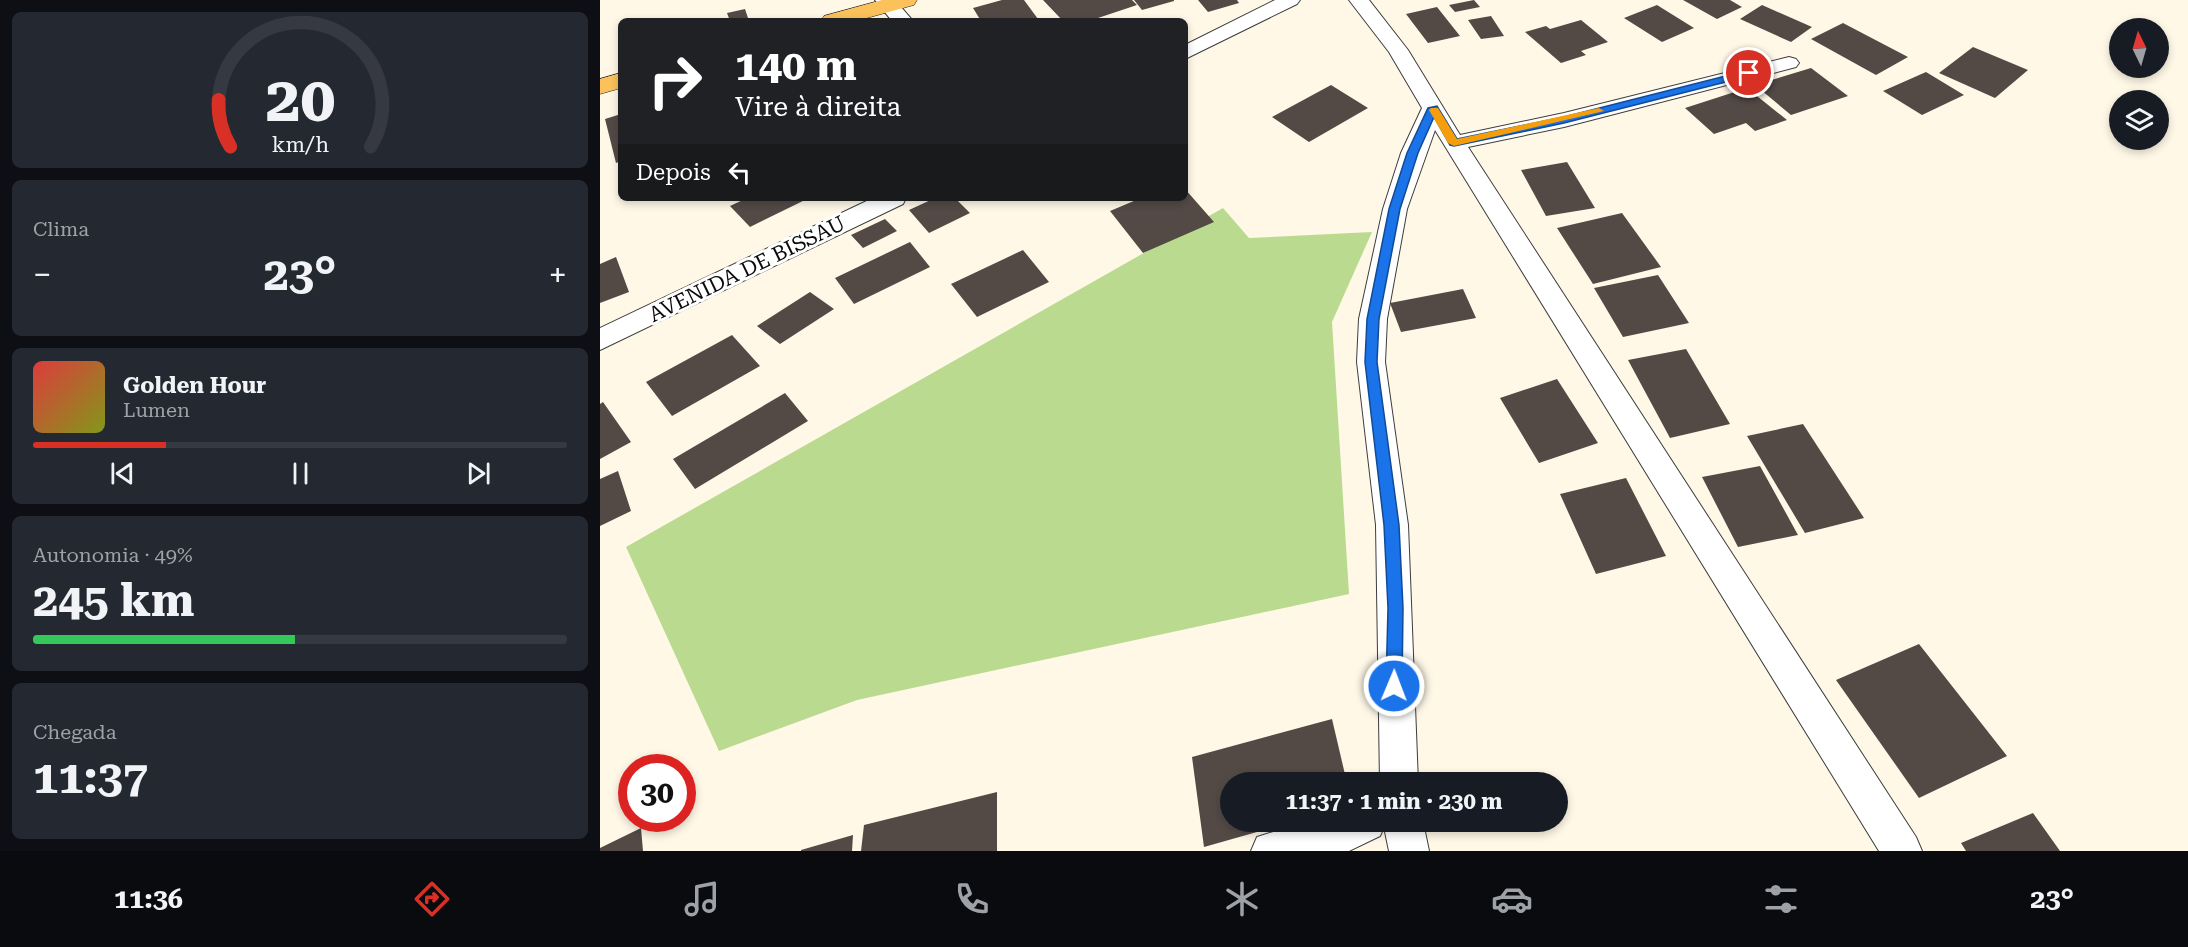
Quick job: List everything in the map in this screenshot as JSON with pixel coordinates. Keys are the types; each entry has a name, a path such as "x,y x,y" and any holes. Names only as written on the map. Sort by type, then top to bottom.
{"main road":[{"path":"842,18 893,2"},
{"path":"600,87 618,81"}],"street":[{"path":"1188,51 1290,0"},
{"path":"1359,0 1398,51 1902,851"},
{"path":"893,2 901,18"},
{"path":"1454,143 1564,120 1789,63"},
{"path":"1399,772 1392,525 1371,362 1373,319 1395,209 1413,153 1433,108"},
{"name":"AVENIDA DE BISSAU","path":"600,340 888,201"},
{"path":"1271,851 1345,832"},
{"path":"1405,832 1408,851"}],"green space":[{"path":"1223,208 1249,238 1372,232 1332,322 1349,594 857,700 719,751 626,547"}],"building":[{"path":"1002,0 1024,0 1037,18 979,18 973,8"},
{"path":"1043,0 1132,0 1137,5 1098,18 1060,18"},
{"path":"1134,0 1174,0 1174,1 1142,10"},
{"path":"1198,0 1237,0 1239,3 1208,12"},
{"path":"1474,0 1480,7 1455,12 1449,5"},
{"path":"1683,0 1730,0 1742,7 1717,19"},
{"path":"1657,5 1694,28 1662,42 1624,18"},
{"path":"1762,5 1812,27 1791,42 1740,19"},
{"path":"1437,7 1460,36 1428,43 1406,14"},
{"path":"745,9 748,18 729,18 727,13"},
{"path":"1491,16 1504,36 1481,39 1468,20"},
{"path":"1581,20 1608,42 1581,51 1586,55 1561,63 1525,32 1546,26 1550,29"},
{"path":"1843,23 1908,57 1876,75 1811,39"},
{"path":"1973,47 2028,70 1995,98 1939,73"},
{"path":"1811,68 1848,96 1791,115 1755,85"},
{"path":"1926,72 1964,95 1922,115 1883,91"},
{"path":"1331,85 1368,108 1309,142 1272,117"},
{"path":"1747,88 1787,120 1755,131 1746,123 1714,134 1685,108"},
{"path":"618,115 618,162 616,163 605,119"},
{"path":"1567,162 1595,208 1546,216 1521,170"},
{"path":"1188,192 1214,222 1143,253 1110,211 1134,201 1188,201"},
{"path":"741,201 803,201 750,227 730,206"},
{"path":"928,201 958,201 970,213 929,233 909,210"},
{"path":"1622,213 1661,267 1593,284 1557,228"},
{"path":"885,219 897,231 863,248 851,235"},
{"path":"910,242 930,267 854,304 835,278"},
{"path":"1023,250 1049,282 977,317 951,284"},
{"path":"616,257 629,292 600,303 600,264"},
{"path":"1658,275 1689,323 1623,337 1594,288"},
{"path":"1463,289 1476,318 1401,332 1390,303"},
{"path":"810,292 834,309 780,344 757,326"},
{"path":"732,335 760,366 672,416 646,382"},
{"path":"1686,349 1730,424 1670,438 1628,360"},
{"path":"1557,379 1598,443 1539,463 1500,398"},
{"path":"785,393 808,421 695,489 673,459"},
{"path":"603,402 631,442 600,459 600,404"},
{"path":"1803,424 1864,518 1805,533 1747,436"},
{"path":"1760,466 1798,535 1738,547 1702,477"},
{"path":"618,471 631,511 600,526 600,479"},
{"path":"1626,478 1666,556 1596,574 1560,494"},
{"path":"1919,644 2007,756 1919,798 1836,680"},
{"path":"1332,719 1344,772 1220,772 1220,832 1257,832 1204,847 1192,757"},
{"path":"997,792 997,851 861,851 864,825"},
{"path":"2033,813 2060,851 1966,851 1961,843"},
{"path":"633,832 641,832 643,851 600,851 600,848"},
{"path":"853,835 852,851 801,851 801,850"}],"slow traffic":[{"path":"1435,110 1454,143 1599,111"}],"route":[{"path":"1394,686 1396,608 1392,525 1371,362 1373,319 1395,209 1413,153 1433,108 1454,143 1564,120 1749,73"}]}
